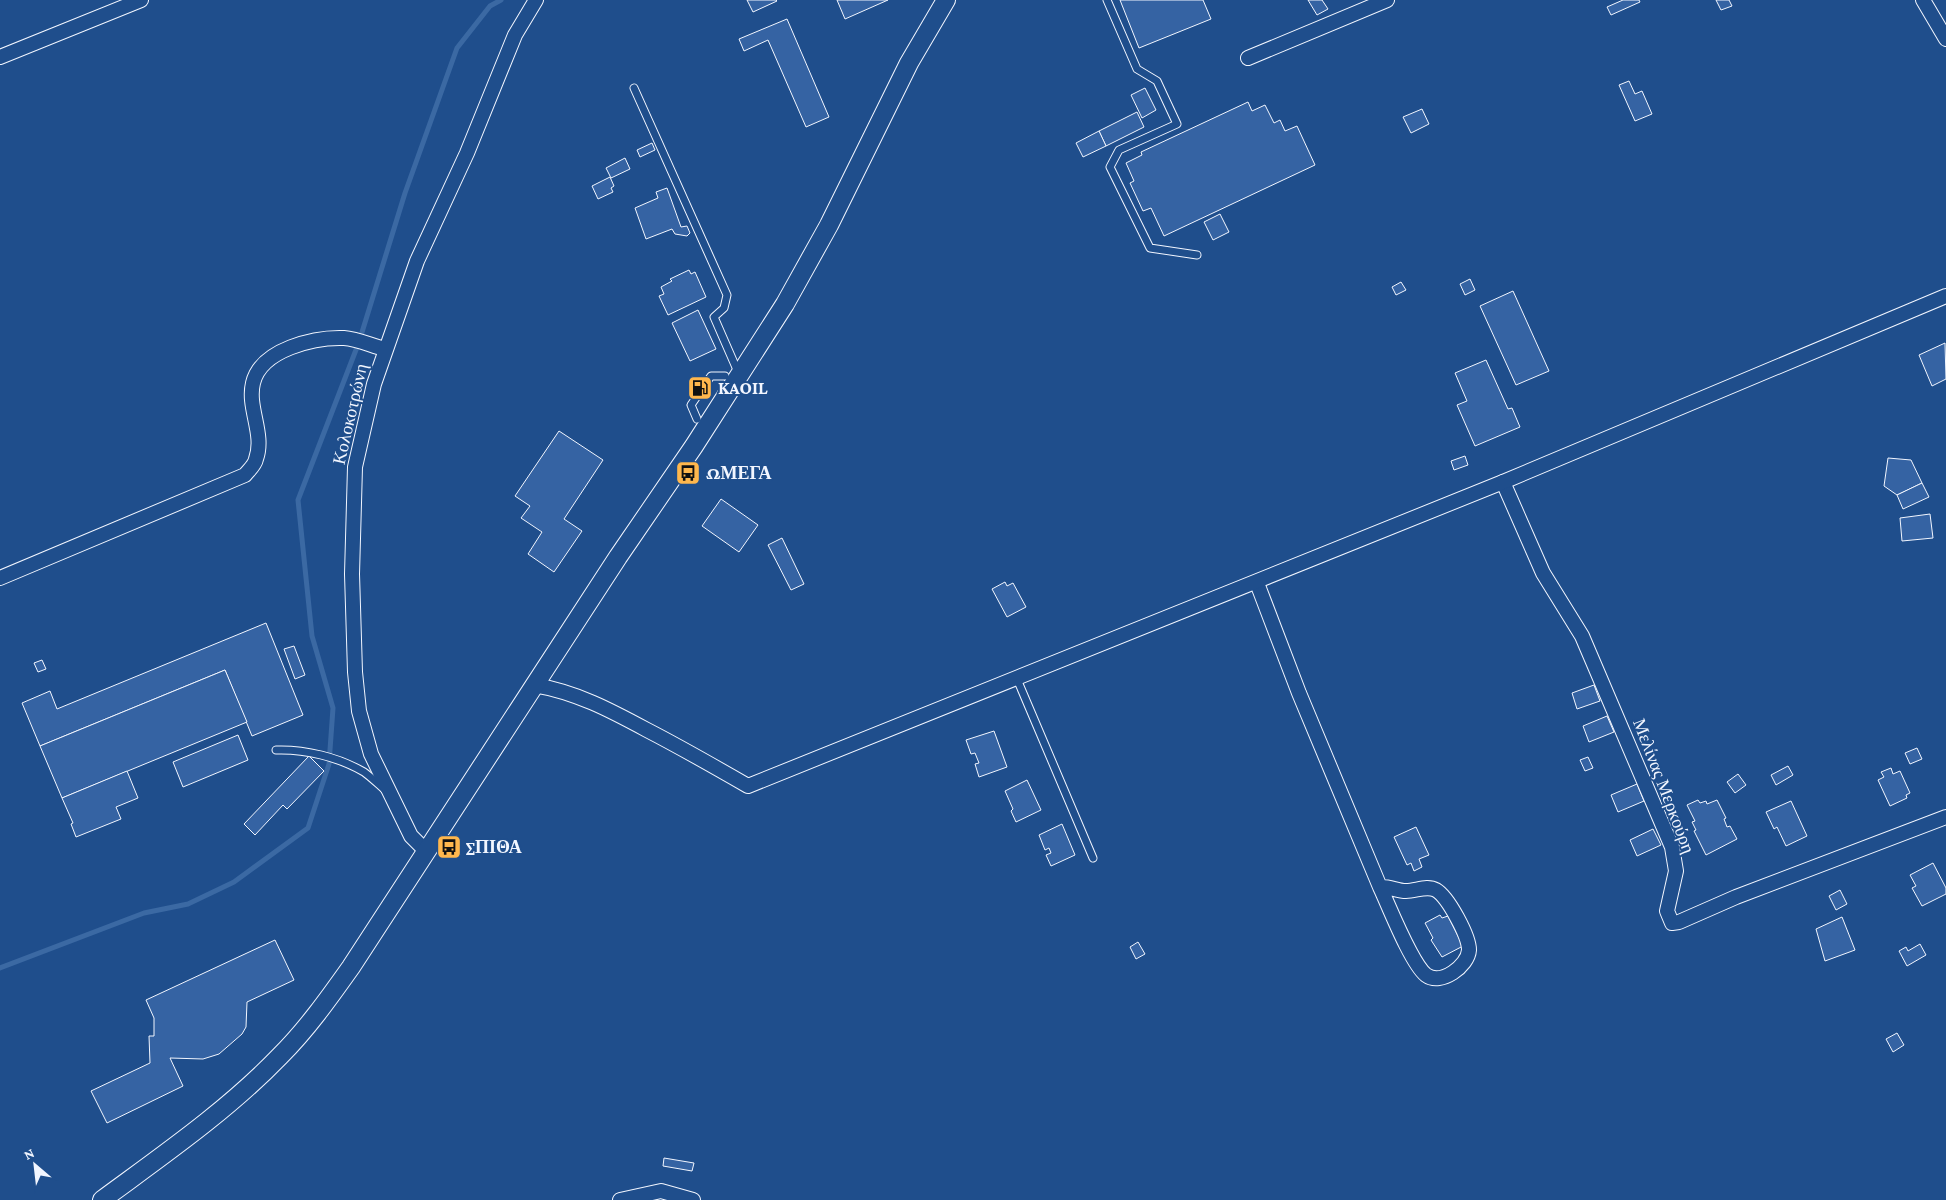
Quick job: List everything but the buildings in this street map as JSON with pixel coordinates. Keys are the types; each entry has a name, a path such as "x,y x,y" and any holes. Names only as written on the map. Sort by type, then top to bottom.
{"street":[{"path":"0,57 141,0"},
{"name":"Κολοκοτρώνη","path":"427,852 411,836 371,754 359,711 354,672 352,574 355,467 374,384 417,261 471,145 514,35 536,0"},
{"path":"102,1200 220,1110 286,1050 311,1021 346,973 427,852 732,376 785,304 829,225 909,63 946,0"},
{"path":"1248,58 1387,0"},
{"path":"1923,0 1946,39"},
{"path":"534,685 564,691 590,700 705,760 748,786 1257,583 1946,296"},
{"path":"0,578 245,475 256,460 258,439 252,396 253,382 258,372 280,351 318,340 345,338 385,350"},
{"name":"Μελίνας Μερκούρη","path":"1503,482 1543,573 1582,636 1672,847 1676,871 1667,907 1672,923 1946,816"},
{"path":"1257,583 1299,693 1380,887 1414,958 1425,973 1432,977 1441,977 1461,966 1468,955 1468,945 1451,907 1442,895 1432,889 1404,891 1380,887"},
{"path":"620,1200 662,1191 693,1200"}],"lane":[{"path":"1108,0 1138,68 1157,81 1177,124 1119,150 1110,167 1150,248 1197,255"},
{"path":"634,88 727,295 724,308 714,317 732,376 711,376 692,405 697,419"},
{"path":"1017,679 1093,858"},
{"path":"276,750 295,749 339,762 364,772 391,795"}],"waterway":[{"path":"0,968 144,913 188,904 234,882 308,828 329,764 333,708 312,636 298,500 359,342 405,193 457,48 490,6 501,0"}],"place":[{"name":"KAOIL","path":"700,388"},
{"name":"ΩΜΕΓΑ","path":"688,473"},
{"name":"ΣΠΙΘΑ","path":"449,847"}]}
